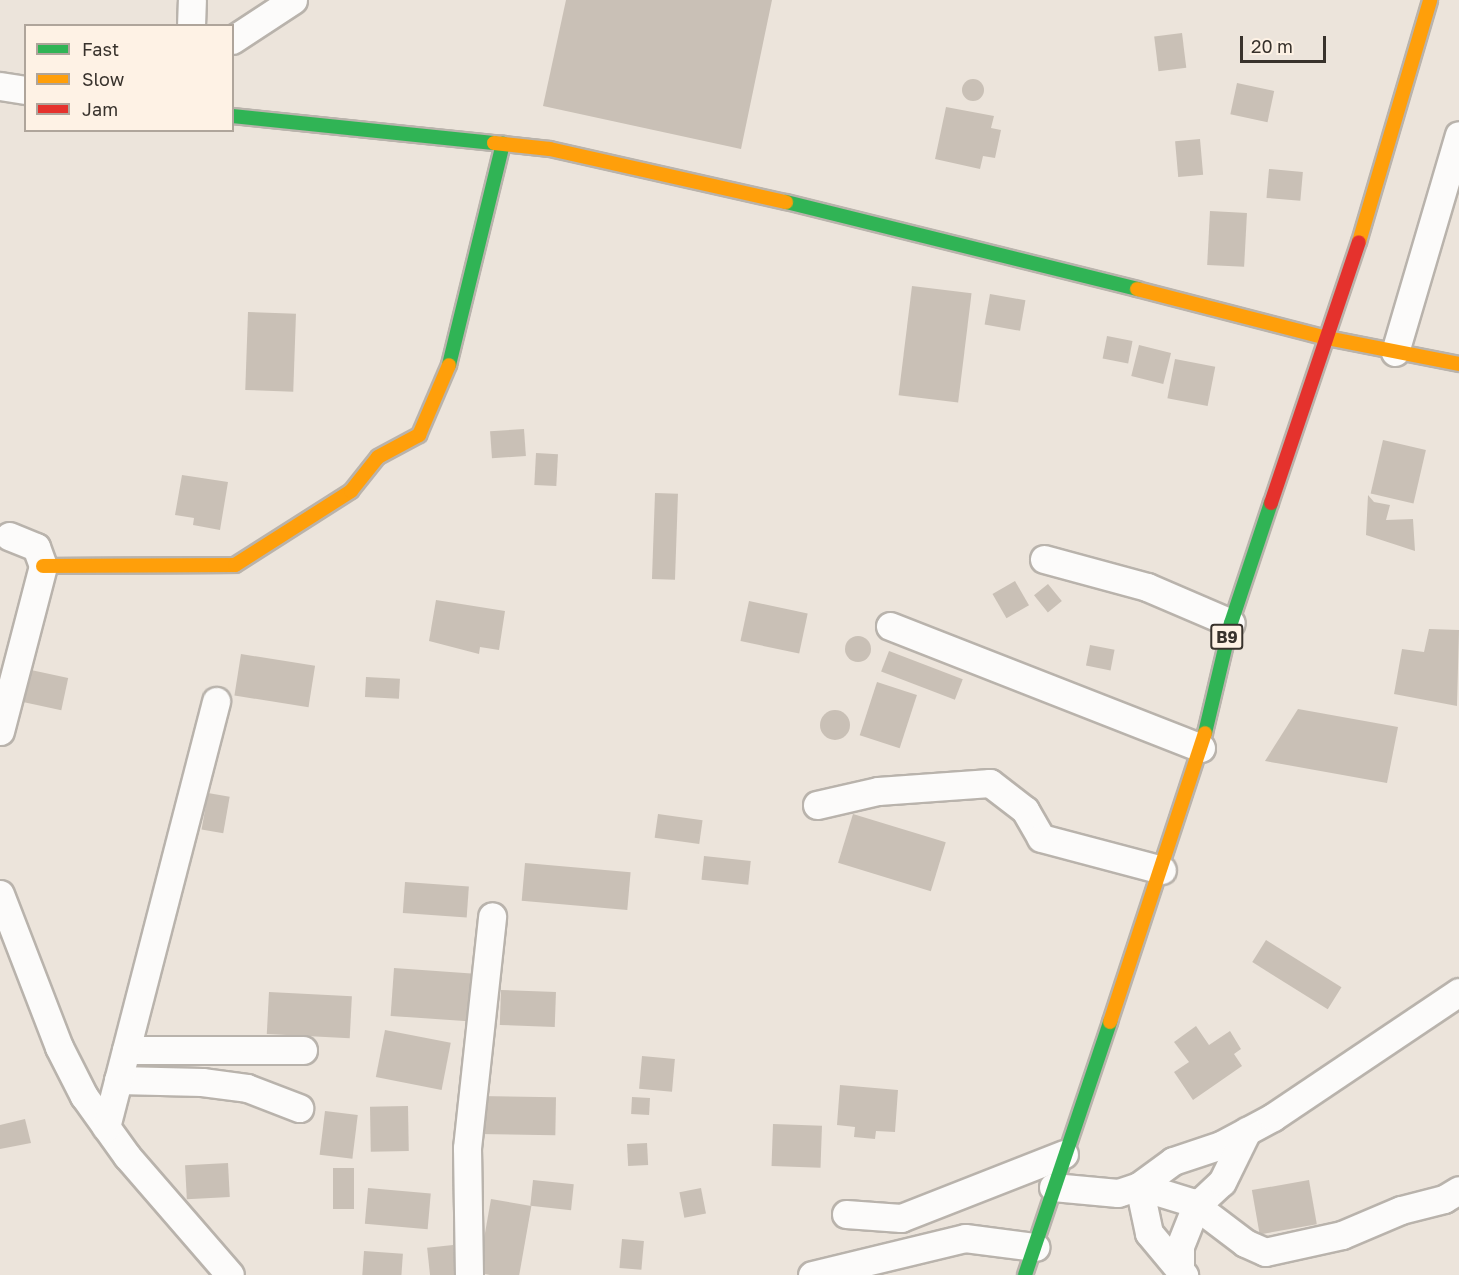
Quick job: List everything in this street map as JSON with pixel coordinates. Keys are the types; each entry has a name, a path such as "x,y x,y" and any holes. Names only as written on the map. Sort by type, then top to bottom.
{"main road":[{"name":"B9","path":"1025,1275 1201,748 1231,623 1280,466 1327,338 1380,178 1430,0"},
{"path":"234,116 550,149 872,221 1327,338 1459,364"},
{"path":"44,566 235,565 351,491 378,457 419,435 446,377 503,143"}],"street":[{"path":"191,24 192,0"},
{"path":"234,39 293,0"},
{"path":"0,86 24,90"},
{"path":"1395,352 1459,135"},
{"path":"0,731 44,566 36,547 9,536"},
{"path":"1044,559 1147,587 1231,623"},
{"path":"890,626 1201,748"},
{"path":"106,1127 216,701"},
{"path":"817,805 878,791 990,783 1025,810 1041,838 1162,870"},
{"path":"0,894 59,1047 106,1127 230,1275"},
{"path":"469,1275 467,1148 492,916"},
{"path":"1053,1187 1118,1193 1138,1186 1173,1161 1248,1131 1459,992"},
{"path":"126,1050 303,1050"},
{"path":"118,1080 247,1088 299,1108"},
{"path":"1181,1273 1180,1246 1196,1206 1222,1182 1248,1131"},
{"path":"846,1214 901,1218 1064,1154"},
{"path":"1138,1186 1196,1206 1245,1244 1265,1252 1342,1235 1401,1210 1444,1200 1459,1190"},
{"path":"1138,1186 1149,1233 1181,1273"},
{"path":"812,1275 956,1239 1035,1246"}],"building":[{"path":"566,0 772,0 741,149 543,106"},
{"path":"1182,33 1186,68 1158,71 1154,36"},
{"path":"973,79 981,82 984,90 981,98 973,101 965,98 962,90 965,82"},
{"path":"1237,83 1274,91 1268,122 1230,114"},
{"path":"946,107 994,116 991,128 1001,130 995,158 983,156 980,169 935,159"},
{"path":"1200,139 1203,175 1178,177 1175,141"},
{"path":"1269,169 1303,172 1300,201 1266,198"},
{"path":"1210,211 1247,213 1244,267 1207,265"},
{"path":"912,286 972,293 958,402 899,395"},
{"path":"990,294 1025,300 1020,331 985,325"},
{"path":"248,312 296,314 293,392 245,390"},
{"path":"1107,336 1133,341 1128,364 1103,359"},
{"path":"1139,345 1171,353 1163,384 1131,376"},
{"path":"1175,359 1215,367 1208,406 1167,398"},
{"path":"524,429 526,456 492,458 490,431"},
{"path":"1383,440 1426,450 1413,503 1371,494"},
{"path":"536,453 558,454 556,486 534,485"},
{"path":"182,475 228,482 220,530 193,525 194,518 175,515"},
{"path":"655,493 678,494 675,580 652,579"},
{"path":"1368,495 1374,502 1390,505 1386,520 1413,519 1415,551 1366,535"},
{"path":"1015,581 1029,605 1006,618 992,594"},
{"path":"1048,584 1062,601 1048,612 1034,595"},
{"path":"436,600 505,611 499,650 480,647 479,654 429,641"},
{"path":"749,601 808,613 799,654 740,641"},
{"path":"1429,629 1459,630 1457,706 1394,694 1402,649 1424,652"},
{"path":"858,636 867,640 871,649 867,658 858,662 849,658 845,649 849,640"},
{"path":"1090,645 1115,650 1111,670 1086,666"},
{"path":"889,651 963,679 955,700 881,672"},
{"path":"241,654 315,666 309,707 234,695"},
{"path":"31,670 68,678 61,710 24,702"},
{"path":"366,677 400,679 399,699 365,697"},
{"path":"877,682 917,695 900,748 860,735"},
{"path":"1298,709 1398,727 1387,783 1265,761"},
{"path":"835,710 846,714 850,725 846,736 835,740 824,736 820,725 824,714"},
{"path":"208,793 230,797 223,833 202,829"},
{"path":"658,814 703,820 699,844 655,838"},
{"path":"853,814 946,842 931,891 838,863"},
{"path":"704,856 751,861 748,885 701,880"},
{"path":"525,863 631,872 627,910 522,901"},
{"path":"405,882 469,886 467,917 403,913"},
{"path":"1266,940 1341,987 1328,1009 1252,962"},
{"path":"394,968 475,974 471,1022 391,1016"},
{"path":"501,990 556,992 555,1027 500,1025"},
{"path":"269,992 352,996 350,1038 267,1034"},
{"path":"1196,1026 1209,1045 1230,1031 1241,1049 1234,1054 1242,1066 1193,1100 1174,1072 1189,1062 1174,1042"},
{"path":"385,1030 451,1043 442,1090 376,1077"},
{"path":"642,1056 675,1059 672,1092 639,1089"},
{"path":"840,1085 898,1090 895,1132 876,1131 875,1139 854,1137 855,1127 837,1125"},
{"path":"479,1096 556,1097 555,1135 478,1134"},
{"path":"632,1097 650,1098 649,1115 631,1114"},
{"path":"408,1106 409,1151 371,1152 370,1107"},
{"path":"325,1111 358,1115 352,1159 320,1155"},
{"path":"25,1119 31,1143 0,1149 0,1125"},
{"path":"773,1124 822,1126 821,1168 772,1166"},
{"path":"647,1143 648,1165 628,1166 627,1144"},
{"path":"228,1163 230,1197 187,1199 185,1165"},
{"path":"333,1168 354,1168 354,1209 333,1209"},
{"path":"533,1180 574,1184 571,1210 530,1206"},
{"path":"1309,1180 1317,1224 1260,1234 1252,1190"},
{"path":"368,1188 431,1193 428,1229 365,1224"},
{"path":"701,1188 706,1214 684,1218 679,1192"},
{"path":"491,1199 531,1206 519,1275 478,1273"},
{"path":"622,1239 644,1241 641,1270 619,1268"},
{"path":"453,1245 456,1275 430,1275 427,1248"},
{"path":"364,1251 403,1254 401,1275 362,1275"}],"traffic: fast":[{"path":"234,116 494,143"},
{"path":"449,365 503,143"},
{"path":"786,202 1137,289"},
{"path":"1205,733 1231,623 1271,503"},
{"path":"1025,1275 1110,1022"}],"traffic: slow":[{"path":"1359,242 1430,0"},
{"path":"494,143 550,149 786,202"},
{"path":"1137,289 1327,338 1459,364"},
{"path":"43,566 235,565 351,491 378,457 419,435 449,365"},
{"path":"1110,1022 1205,733"}],"traffic: jam":[{"path":"1271,503 1359,242"}]}
